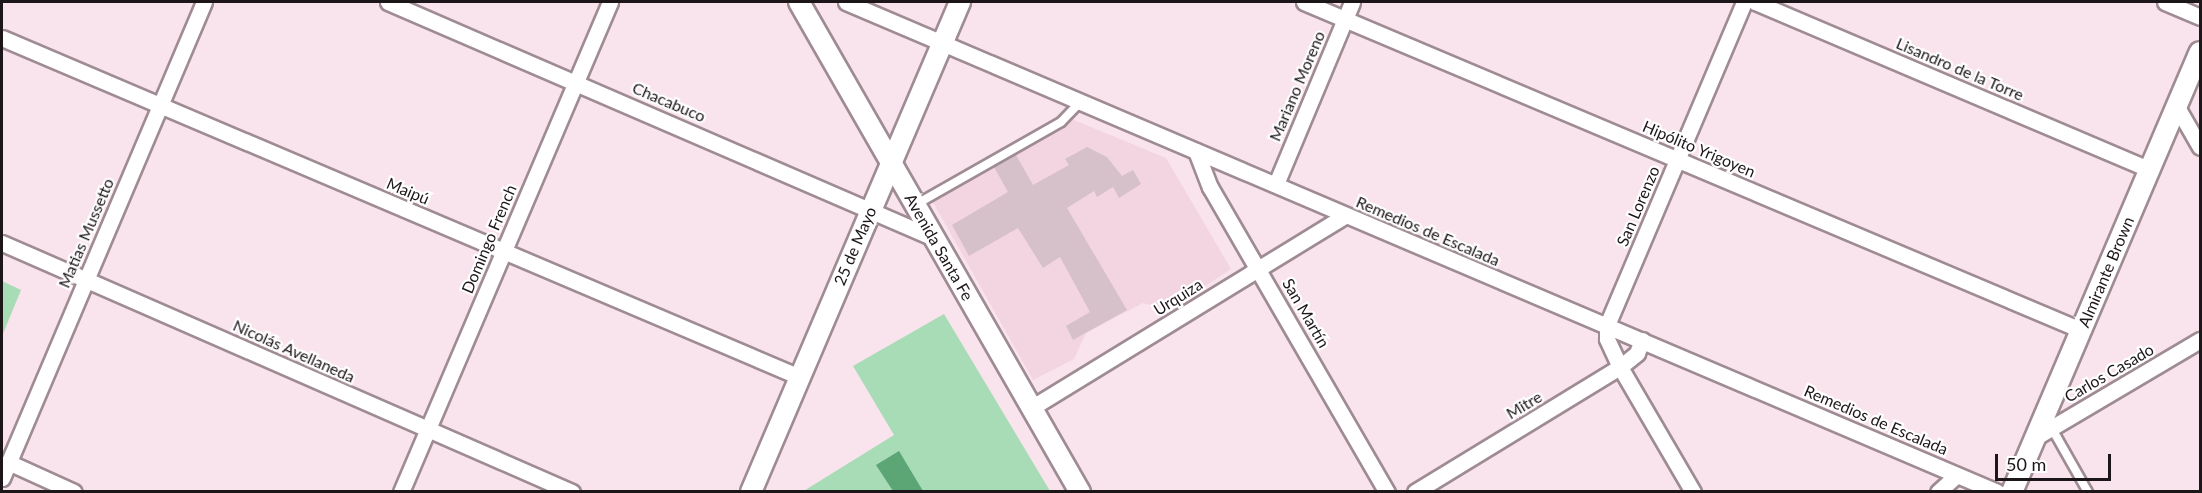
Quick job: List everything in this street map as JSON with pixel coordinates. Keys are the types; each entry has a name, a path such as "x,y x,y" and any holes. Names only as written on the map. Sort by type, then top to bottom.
{"street":[{"name":"Matias Mussetto","path":"2,478 204,2"},
{"name":"Chacabuco","path":"388,2 872,208 934,238"},
{"name":"Domingo French","path":"400,492 610,2"},
{"name":"Avenida Santa Fe","path":"799,2 1080,492"},
{"name":"Remedios de Escalada","path":"846,2 1275,184 1344,216 1607,325 1997,492"},
{"name":"25 de Mayo","path":"751,492 960,2"},
{"name":"Hipólito Yrigoyen","path":"1304,2 2081,330"},
{"name":"Mariano Moreno","path":"1275,184 1352,2"},
{"name":"San Lorenzo","path":"1607,325 1744,2"},
{"name":"Lisandro de la Torre","path":"1755,2 2150,170"},
{"path":"2164,2 2200,17"},
{"name":"Maipú","path":"2,38 800,377"},
{"name":"Almirante Brown","path":"2012,492 2044,432 2081,330 2200,52"},
{"path":"2177,107 2200,147"},
{"name":"San Martín","path":"1196,151 1210,187 1259,267 1387,492"},
{"name":"Urquiza","path":"1031,408 1344,216"},
{"name":"Nicolás Avellaneda","path":"2,243 572,492"},
{"path":"1607,325 1606,339 1620,367 1693,492"},
{"name":"Mitre","path":"1415,492 1620,367 1637,353 1642,340"},
{"name":"Carlos Casado","path":"2044,432 2200,340"},
{"path":"8,462 74,492"},
{"path":"1938,492 1957,475"}],"lane":[{"path":"915,205 1060,122 1081,101"},
{"path":"2044,432 2088,492"}],"shaded area":[{"path":"1069,118 1166,158 1231,269 1169,310 1143,303 1086,333 1074,359 1033,380 930,197"},
{"path":"2,281 21,290 2,336"},
{"path":"944,314 1050,491 802,492 894,435 853,366"},
{"path":"899,451 923,491 893,491 876,465"}],"building":[{"path":"1087,147 1107,157 1122,176 1133,170 1141,184 1119,198 1113,187 1097,197 1094,191 1067,208 1127,310 1073,340 1066,326 1090,312 1060,257 1043,268 1018,228 969,256 952,225 1008,192 994,167 1016,155 1033,185 1069,165 1065,159"}]}
